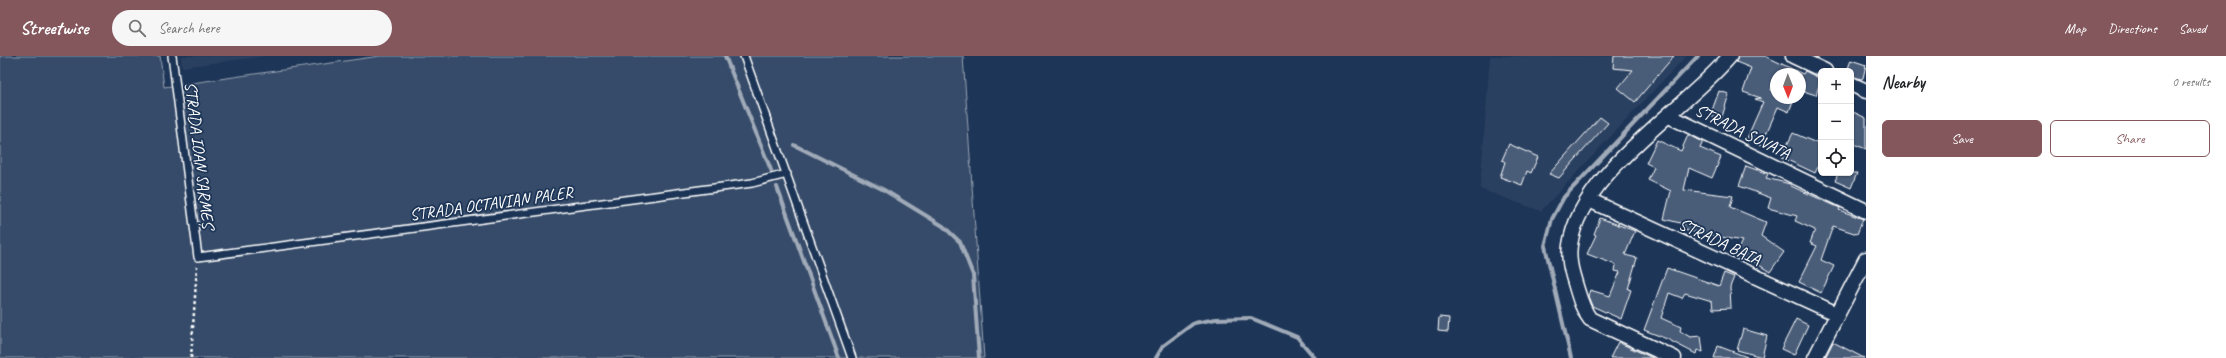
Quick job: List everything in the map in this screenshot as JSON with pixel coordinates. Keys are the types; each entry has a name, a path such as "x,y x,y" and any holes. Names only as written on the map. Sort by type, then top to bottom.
{"street":[{"path":"1674,358 1598,324 1584,312 1569,259 1573,231 1589,200 1607,172 1669,116 1730,56"},
{"path":"1793,56 1819,68"},
{"path":"1854,85 1866,91"},
{"name":"STRADA SOVATA","path":"1669,116 1866,211"},
{"name":"STRADA BAIA","path":"1589,200 1837,314"},
{"path":"1815,358 1866,259"}],"lane":[{"name":"STRADA IOAN SARMEȘ","path":"172,56 198,257"},
{"path":"744,56 852,358"},
{"name":"STRADA OCTAVIAN PALER","path":"198,257 752,183 787,174"}],"path":[{"path":"191,358 198,257"}],"shaded area":[{"path":"0,56 160,56 164,87 380,56 963,56 984,358 0,358"},
{"path":"181,56 266,56 182,67"},
{"path":"1490,56 1686,56 1541,211 1480,189"}],"building":[{"path":"1614,56 1674,56 1635,102 1618,88 1633,70 1613,68"},
{"path":"1738,56 1765,56 1790,68 1770,68 1770,104 1792,104 1789,112 1778,107 1761,145 1747,138 1763,102 1755,99 1761,98 1743,92 1751,68 1736,62"},
{"path":"1851,60 1866,65 1863,78 1861,79 1854,77 1854,68 1848,68"},
{"path":"1806,72 1818,78 1818,89 1816,95 1806,92"},
{"path":"1719,91 1729,94 1721,120 1710,116"},
{"path":"1854,112 1866,118 1866,149 1854,144"},
{"path":"1600,117 1608,123 1559,178 1549,174"},
{"path":"1793,133 1818,144 1818,167 1815,173 1781,157"},
{"path":"1688,135 1703,142 1700,148 1721,157 1712,178 1689,168 1684,190 1733,196 1730,207 1766,222 1761,236 1784,252 1770,272 1748,258 1747,261 1735,255 1742,241 1683,230 1684,224 1664,219 1671,191 1648,180 1654,167 1646,163 1657,140 1681,151"},
{"path":"1509,144 1538,157 1531,173 1527,171 1522,185 1500,177 1505,162 1502,160"},
{"path":"1746,166 1768,174 1766,178 1790,184 1791,186 1840,208 1839,210 1863,219 1857,234 1833,226 1821,260 1834,266 1821,293 1799,282 1817,246 1810,243 1815,230 1795,221 1797,216 1768,208 1771,198 1739,186"},
{"path":"1854,173 1857,173 1851,188 1835,181 1837,176 1854,176"},
{"path":"1600,218 1635,231 1625,255 1637,258 1628,289 1631,290 1621,319 1592,306 1588,296 1590,290 1610,296 1620,272 1615,271 1616,265 1587,254 1596,235 1594,234"},
{"path":"1667,268 1719,286 1724,273 1734,277 1730,287 1731,308 1713,309 1712,301 1685,293 1682,298 1669,293 1661,318 1681,327 1680,331 1690,337 1701,336 1703,352 1697,350 1696,354 1667,339 1644,330"},
{"path":"1439,317 1449,318 1448,332 1438,331"},
{"path":"1796,319 1808,325 1794,355 1781,349"},
{"path":"1743,329 1767,336 1762,357 1737,350"},
{"path":"1618,342 1635,350 1653,358 1610,358"},
{"path":"1833,342 1864,358 1825,358"},
{"path":"1718,346 1747,357 1747,358 1714,358"}],"waterway":[{"path":"725,56 771,170"},
{"path":"1571,358 1545,246 1552,219 1564,197 1698,56"},
{"path":"794,145 884,190 943,226 960,242 973,275 979,358"},
{"path":"777,187 839,358"},
{"path":"1156,358 1163,346 1194,323 1216,319 1251,318 1297,337 1315,358"}]}
